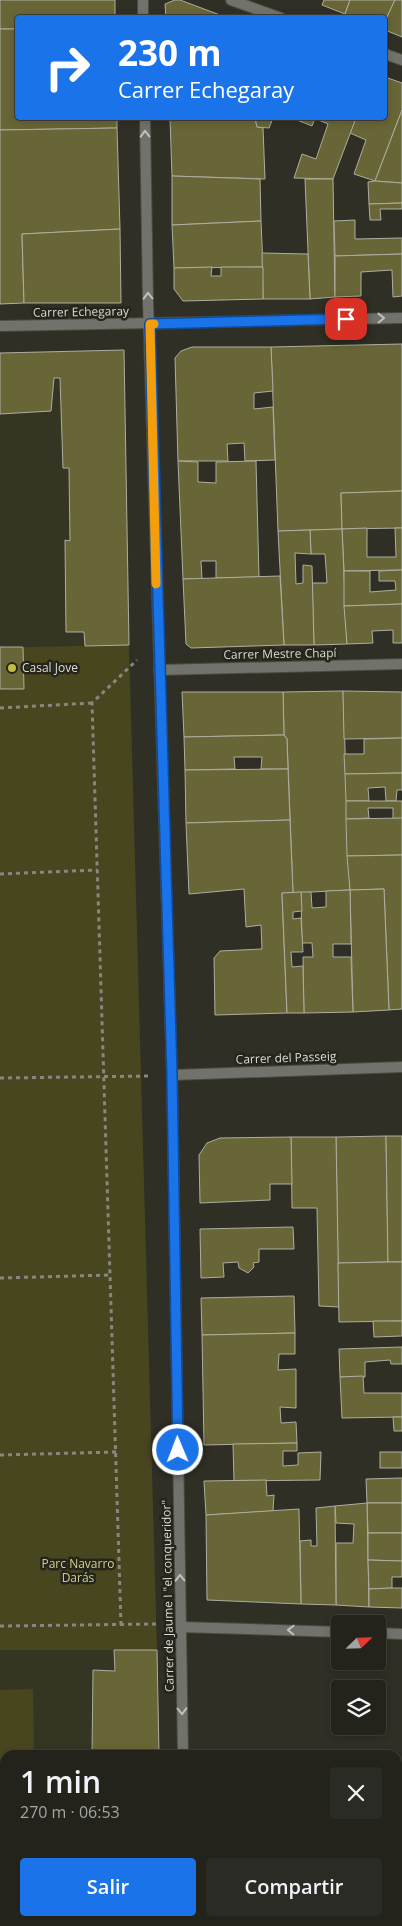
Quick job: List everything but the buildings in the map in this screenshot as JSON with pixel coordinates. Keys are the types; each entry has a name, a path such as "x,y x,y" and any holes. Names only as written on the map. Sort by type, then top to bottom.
{"street":[{"path":"143,0 143,15"},
{"path":"232,0 273,15"},
{"path":"387,55 402,60"},
{"name":"Carrer de Jaume I \"el conqueridor\"","path":"145,120 159,670 172,1075 183,1750"},
{"name":"Carrer Echegaray","path":"0,326 402,318"},
{"name":"Carrer Mestre Chapí","path":"159,670 402,664"},
{"name":"Carrer del Passeig","path":"172,1075 402,1067"},
{"path":"181,1627 331,1632"},
{"path":"386,1633 402,1634"}],"path":[{"path":"0,708 92,703 131,664"},
{"path":"92,703 121,1625"},
{"path":"0,874 97,870"},
{"path":"0,1078 172,1075"},
{"path":"0,1278 110,1274"},
{"path":"0,1455 116,1452"},
{"path":"0,1626 156,1624"}],"shaded area":[{"path":"124,350 129,645 0,647 0,353"},
{"path":"0,1650 157,1650 159,1750 0,1750"}],"green space":[{"name":"Parc Navarro Darás","path":"129,645 157,1650 0,1650 0,689 24,689 23,647"},
{"path":"33,1689 34,1750 0,1750 0,1690"}],"slow traffic":[{"path":"154,324 150,324 156,584"}],"place":[{"name":"Casal Jove","path":"12,668"}],"route":[{"path":"178,1450 172,1075 150,324 346,319"}]}
